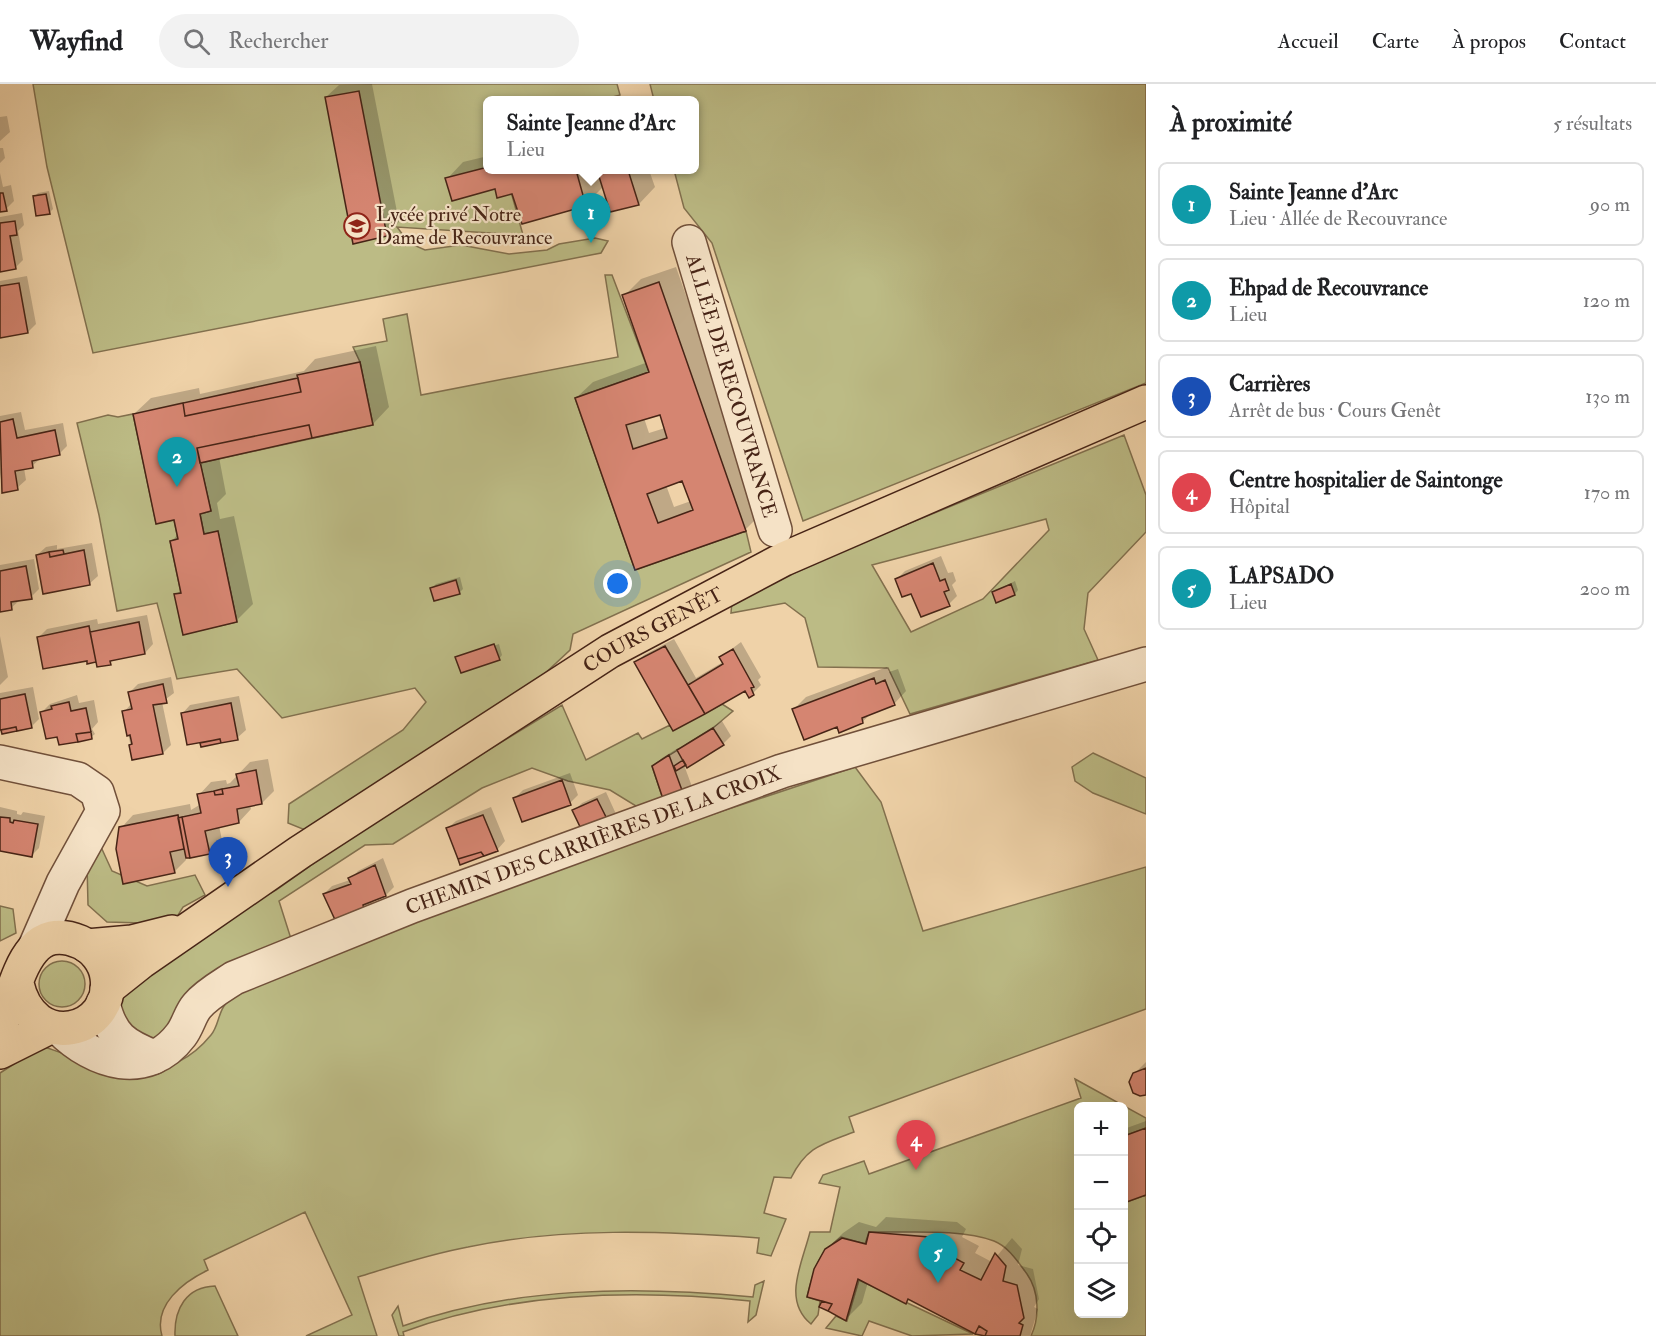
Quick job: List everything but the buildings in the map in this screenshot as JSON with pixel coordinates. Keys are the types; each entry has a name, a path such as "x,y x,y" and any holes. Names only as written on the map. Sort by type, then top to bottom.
{"main road":[{"name":"COURS GENÊT","path":"105,996 196,923 300,852 610,651 784,560 1146,402"},
{"name":"COURS GENÊT","path":"83,943 132,942 196,923"},
{"path":"0,1024 17,984 20,967 35,947 49,940 64,938 83,943 103,964 105,996 86,1022 55,1028 0,1052"},
{"path":"17,984 21,1003 33,1018 55,1028"}],"street":[{"name":"ALLÉE DE RECOUVRANCE","path":"689,242 775,530"},
{"name":"CHEMIN DES CARRIÈRES DE LA CROIX","path":"154,1057 181,1035 202,1001 234,978 412,906 782,771 1146,664"},
{"path":"0,762 78,779 97,792 103,811 63,883 35,947"},
{"path":"63,883 83,943"},
{"path":"105,996 107,1018 117,1037 129,1047 154,1057"},
{"path":"55,1028 74,1042 122,1064 140,1062 154,1057"}],"shaded area":[{"name":"Lycée privé Notre Dame de Recouvrance","path":"33,84 617,84 620,95 483,96 483,174 506,174 523,235 397,227 409,243 425,250 461,245 509,254 547,250 559,244 595,238 608,241 601,253 93,353 47,167"},
{"path":"650,84 1146,84 1146,383 803,521 712,243 684,208 675,174 699,174 699,96 653,96"},
{"path":"605,275 612,275 649,372 575,398 635,570 746,531 751,552 573,634 570,650 526,691 310,832 288,823 289,804 403,730 426,702 415,688 282,718 237,669 177,679 157,603 117,611 99,515 77,423 108,415 118,417 133,414 156,523 174,520 178,539 170,541 181,593 175,595 183,634 237,622 218,532 204,534 200,514 211,511 200,463 373,425 360,362 353,347 387,341 383,319 407,314 421,395 618,357"},
{"path":"1124,435 1146,495 1146,532 1088,593 1084,629 1098,660 910,714 888,668 818,667 805,618 785,603 731,613 732,601 859,544","holes":["1046,519 1049,530 983,599 911,632 872,565"]},
{"path":"722,704 733,711 713,728 652,766 666,808 644,811 610,790 568,781 532,768 482,788 393,844 365,845 279,901 292,942 163,1034 151,1039 126,1031 119,999 237,911 276,890 382,815 562,705 586,760 638,733 642,739 670,725 673,730"},
{"path":"1093,753 1146,778 1146,814 1093,793 1075,781 1072,767"},
{"path":"855,767 881,802 923,931 1146,867 1146,1009 849,1117 854,1132 817,1147 803,1159 791,1178 774,1177 764,1213 786,1219 771,1256 757,1253 759,1238 650,1232 540,1236 468,1247 412,1260 358,1277 377,1336 306,1336 352,1315 305,1212 204,1260 208,1270 180,1288 166,1305 160,1325 162,1336 0,1336 0,1073 42,1046 87,1061 131,1071 152,1070 173,1065 192,1053 211,1035 222,1010 237,993 264,975 578,859"},
{"path":"101,847 112,871 147,886 195,875 205,895 183,907 175,920 143,923 107,922 88,905 87,864"},
{"path":"0,906 13,909 16,933 0,941"},
{"path":"62,961 78,968 85,984 78,1000 62,1007 46,1000 39,984 46,968"},
{"path":"1075,1079 1117,1102 1074,1102 1074,1318 1128,1318 1128,1202 1146,1195 1146,1336 1031,1336 1036,1321 1037,1304 1034,1288 1027,1274 1004,1247 994,1241 966,1234 869,1232 865,1244 841,1237 822,1256 812,1278 807,1297 820,1301 818,1315 811,1324 802,1314 797,1304 797,1281 810,1232 830,1232 840,1187 819,1183 823,1175 864,1161 869,1174 1081,1098"},
{"path":"1128,1108 1146,1118 1146,1128 1128,1135"},
{"path":"859,1280 973,1334 912,1336 869,1321 862,1336 826,1328 836,1316 847,1321"},
{"path":"764,1281 756,1315 748,1322 750,1301 663,1295 574,1297 530,1301 444,1319 403,1332 404,1336 399,1336 392,1315 398,1306 403,1326 488,1303 576,1292 665,1291 753,1297 755,1285"},
{"path":"215,1286 238,1336 175,1336 177,1317 184,1301 196,1290"}],"place":[{"name":"Lycée privé Notre Dame de Recouvrance","path":"357,226"},
{"name":"Sainte Jeanne d'Arc","path":"591,243"},
{"name":"Ehpad de Recouvrance","path":"177,487"},
{"name":"Carrières","path":"228,887"},
{"name":"Centre hospitalier de Saintonge","path":"916,1170"},
{"name":"LAPSADO","path":"938,1283"}]}
